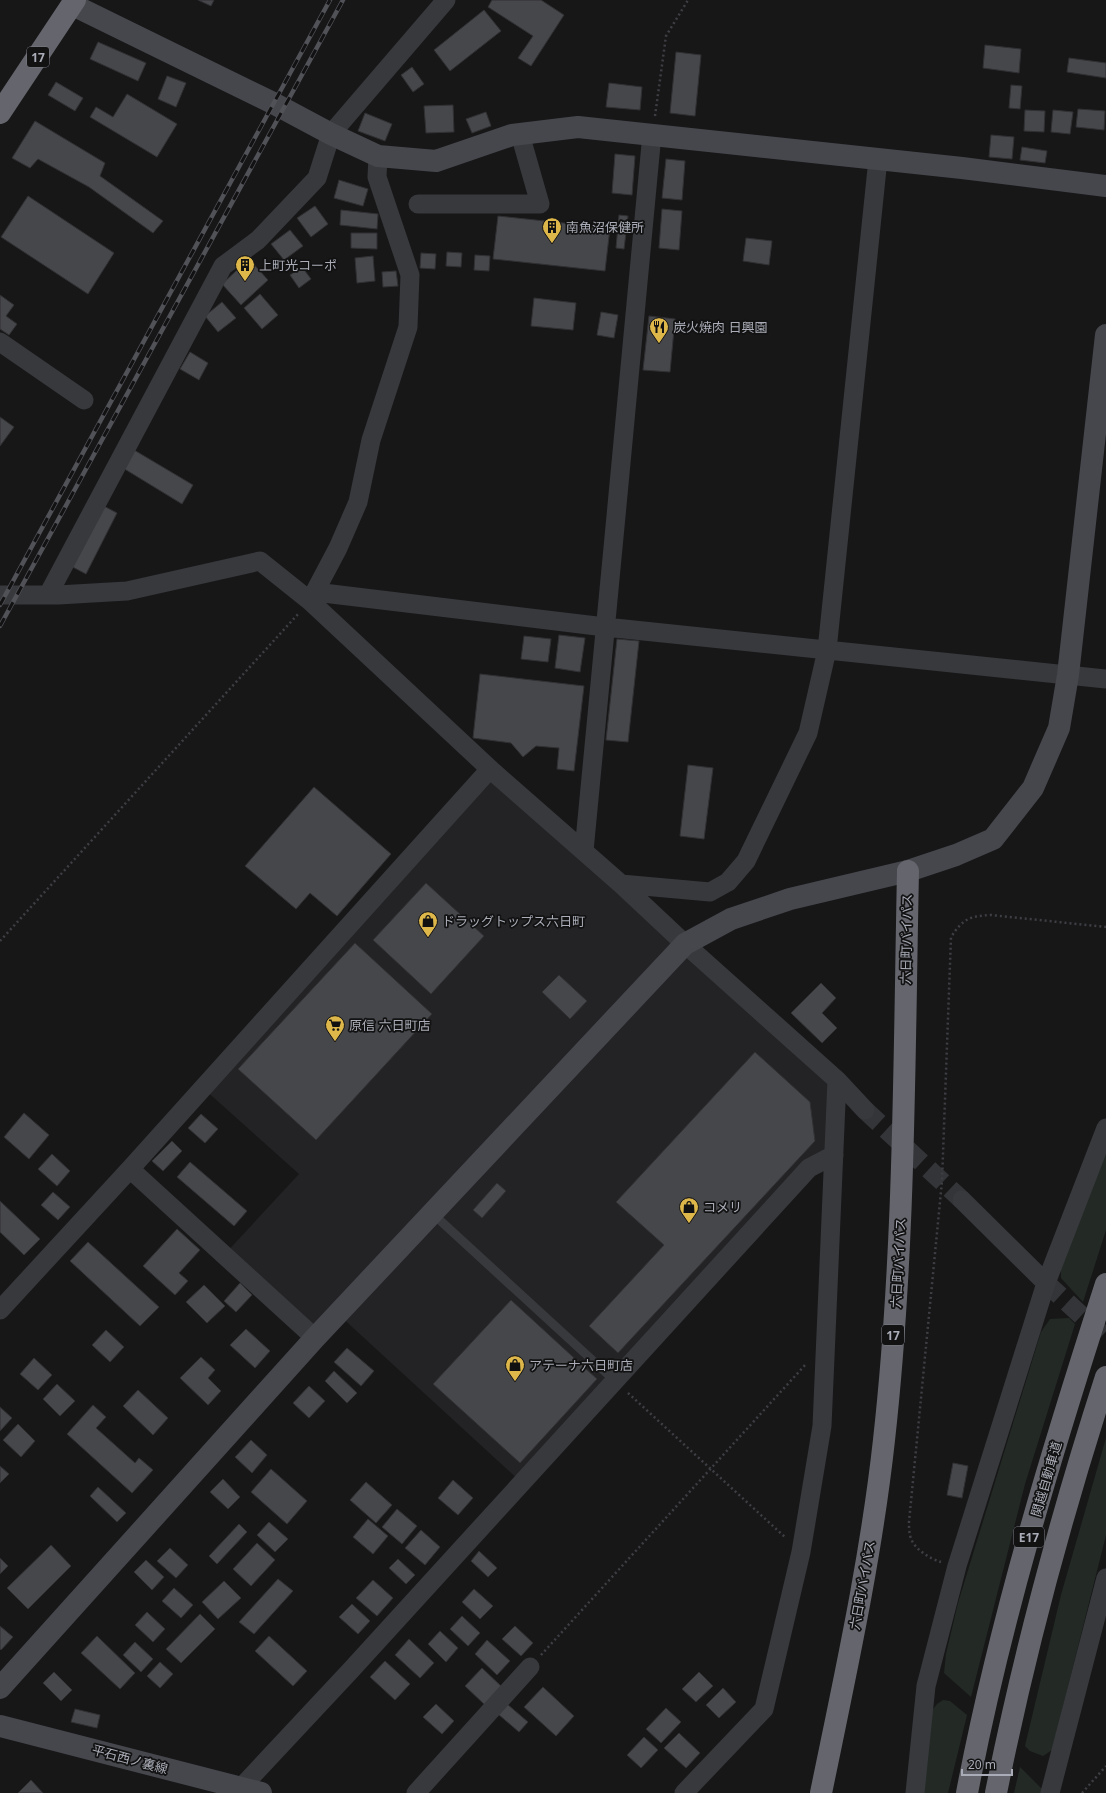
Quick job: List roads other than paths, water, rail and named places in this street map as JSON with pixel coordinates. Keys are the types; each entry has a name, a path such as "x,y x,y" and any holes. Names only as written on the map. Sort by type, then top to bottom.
{"highway":[{"name":"17","path":"0,113 71,2"},
{"name":"六日町バイパス","path":"821,1793 873,1528 884,1439 899,1258 903,1145 908,871"},
{"name":"関越自動車道","path":"967,1793 998,1656 1032,1526 1070,1396 1106,1284"},
{"name":"E17","path":"996,1793 1025,1665 1058,1535 1106,1377"}],"street":[{"path":"48,595 223,266 258,240 317,178 331,134 446,0"},
{"path":"71,2 331,134 378,156 436,161 512,135 578,127 878,159 1106,186"},
{"path":"418,204 540,204 520,134"},
{"path":"584,851 605,627 617,522 652,134"},
{"path":"313,596 338,548 358,502 371,440 408,327 410,275 377,177 378,156"},
{"path":"621,884 710,892 728,882 746,861 808,733 827,650 878,159"},
{"path":"0,1688 315,1338 685,944 732,919 790,899 908,871 956,855 993,839 1033,788 1059,728 1068,675 1106,335"},
{"path":"0,342 84,400"},
{"path":"0,595 48,595 127,591 260,561 313,596 490,769 621,884 685,944 837,1080 865,1110"},
{"path":"313,596 1106,679"},
{"path":"0,1310 130,1169 490,769"},
{"path":"684,1793 764,1709 801,1552 822,1426 837,1080"},
{"path":"914,1793 926,1686 957,1566 1046,1283 1106,1128"},
{"path":"238,1791 809,1168 834,1155"},
{"path":"130,1169 315,1338"},
{"path":"962,1200 1046,1283"},
{"path":"1050,1793 1106,1578"},
{"path":"416,1793 530,1667"},
{"name":"平石西ノ裏線","path":"0,1726 238,1791 261,1793"}],"lane":[{"path":"432,1212 614,1380"}],"tunnel":[{"path":"865,1110 962,1200"},
{"path":"1046,1283 1106,1338"}],"railway":[{"path":"0,605 330,0"},
{"path":"0,626 343,0"}],"place":[{"name":"南魚沼保健所","path":"552,244"},
{"name":"上町光コーポ","path":"245,282"},
{"name":"炭火焼肉 日興園","path":"659,344"},
{"name":"ドラッグトップス六日町","path":"428,938"},
{"name":"原信 六日町店","path":"335,1042"},
{"name":"コメリ","path":"689,1224"},
{"name":"アテーナ六日町店","path":"515,1382"}]}
